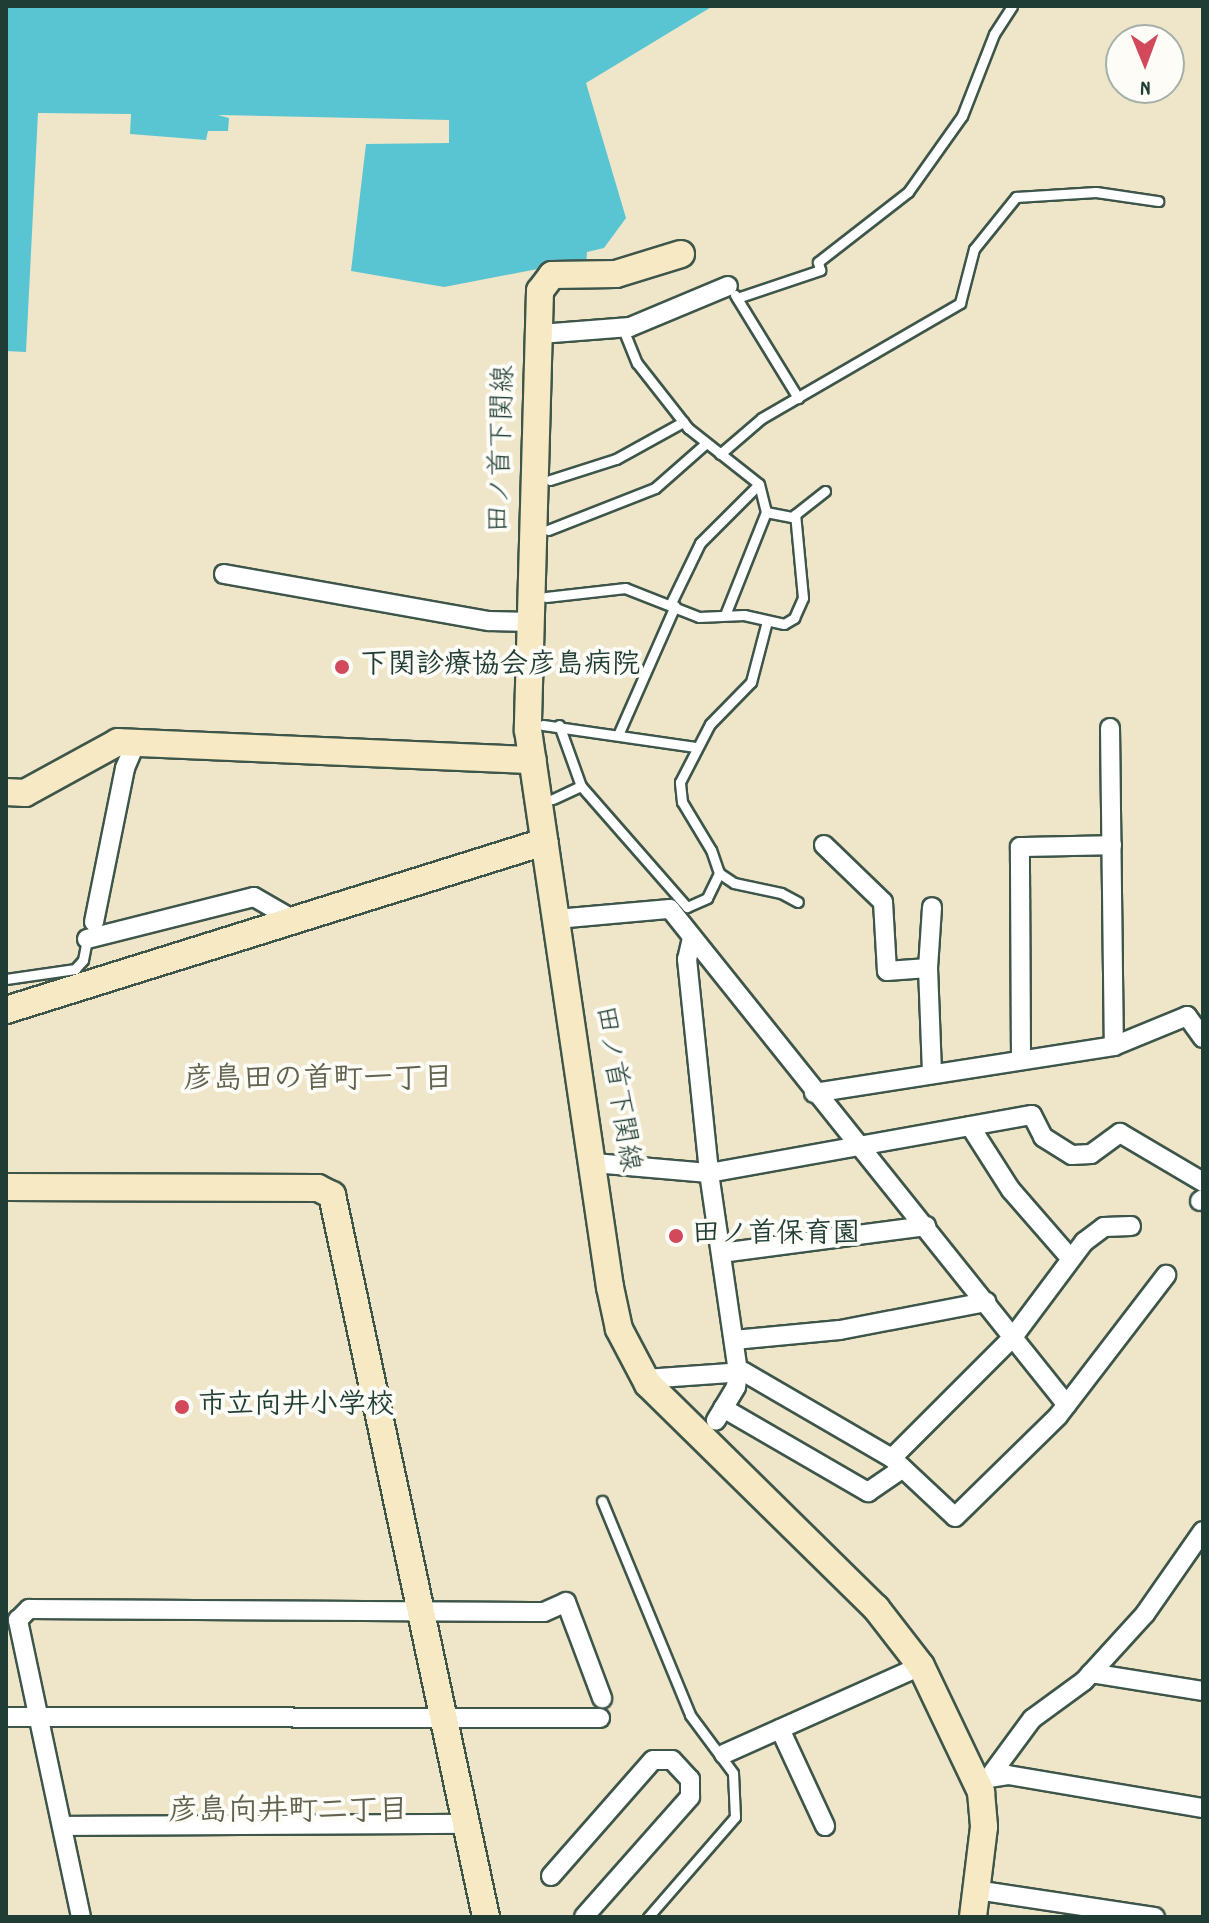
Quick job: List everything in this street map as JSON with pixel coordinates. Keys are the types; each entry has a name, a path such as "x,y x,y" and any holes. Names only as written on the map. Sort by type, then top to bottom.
{"street":[{"name":"田ノ首下関線","path":"681,254 616,274 552,275 540,291 528,730 615,1311 645,1379 876,1608 921,1666 984,1779 984,1827 973,1917"},
{"path":"540,334 623,329 732,292"},
{"path":"224,574 489,621 531,622"},
{"path":"1110,728 1114,1046"},
{"path":"6,792 25,793 118,742 533,760"},
{"path":"136,742 125,768 91,930 254,897 294,920"},
{"path":"6,1010 544,842"},
{"path":"824,845 883,902 887,971 928,968"},
{"path":"1021,1059 1020,847 1112,845"},
{"path":"932,907 928,968 932,1074"},
{"path":"557,919 670,909 814,1093 926,1226 1067,1405"},
{"path":"692,938 687,959 709,1173 738,1371 736,1387 720,1414 868,1492 1013,1337 1071,1259 1097,1231 1114,1224 1131,1226"},
{"path":"814,1093 1114,1046 1187,1016 1203,1038"},
{"path":"594,1163 709,1173 1032,1115 1043,1137 1079,1156 1120,1133 1203,1182"},
{"path":"970,1126 1011,1190 1071,1259"},
{"path":"6,1187 318,1188 332,1195 486,1917"},
{"path":"721,1253 926,1226"},
{"path":"645,1379 738,1371 898,1463 955,1517 1067,1405 1166,1275"},
{"path":"734,1340 840,1330 986,1302"},
{"path":"984,1779 1032,1719 1091,1673 1145,1614 1203,1531"},
{"path":"81,1917 18,1620 29,1609 544,1612 566,1602 602,1698"},
{"path":"724,1754 921,1666"},
{"path":"1091,1673 1203,1691"},
{"path":"6,1717 600,1718"},
{"path":"780,1729 825,1826"},
{"path":"551,1876 653,1760 672,1760 690,1779 690,1797 584,1917"},
{"path":"984,1779 1203,1808"},
{"path":"62,1826 467,1824"},
{"path":"976,1890 1155,1917"}],"lane":[{"path":"798,398 732,292 820,270 818,262 908,192 962,116 994,34 1012,6"},
{"path":"720,454 749,427 960,303 974,249 1016,197 1096,192 1158,201"},
{"path":"623,329 637,363 683,422 759,484 766,512 725,615"},
{"path":"550,480 605,464 683,422"},
{"path":"548,530 655,488 706,443"},
{"path":"618,735 700,543 759,484"},
{"path":"766,512 795,514 825,491"},
{"path":"546,597 625,588 673,604 699,617 725,615 780,624 794,618 803,598 795,514"},
{"path":"767,621 754,678 717,715 695,747 679,791 719,873 734,883 781,893 798,902"},
{"path":"543,725 695,747"},
{"path":"559,725 581,786 687,907 707,898 719,873"},
{"path":"553,799 581,786"},
{"path":"6,979 75,969 83,960 91,930"},
{"path":"602,1501 607,1523 647,1600 672,1677 690,1715 724,1754 733,1773 735,1817 648,1917"}],"water":[{"path":"6,6 713,6 586,83 626,218 604,248 587,252 586,266 548,267 444,287 351,271 366,144 449,143 449,120 218,115 229,118 228,131 208,131 206,140 130,134 131,114 38,113 26,352 6,351"}],"place":[{"name":"下関診療協会彦島病院","path":"342,667"},
{"name":"田ノ首保育園","path":"676,1236"},
{"name":"市立向井小学校","path":"182,1407"}],"district":[{"name":"彦島田の首町一丁目","path":"318,1082"},
{"name":"彦島向井町二丁目","path":"288,1814"}]}
